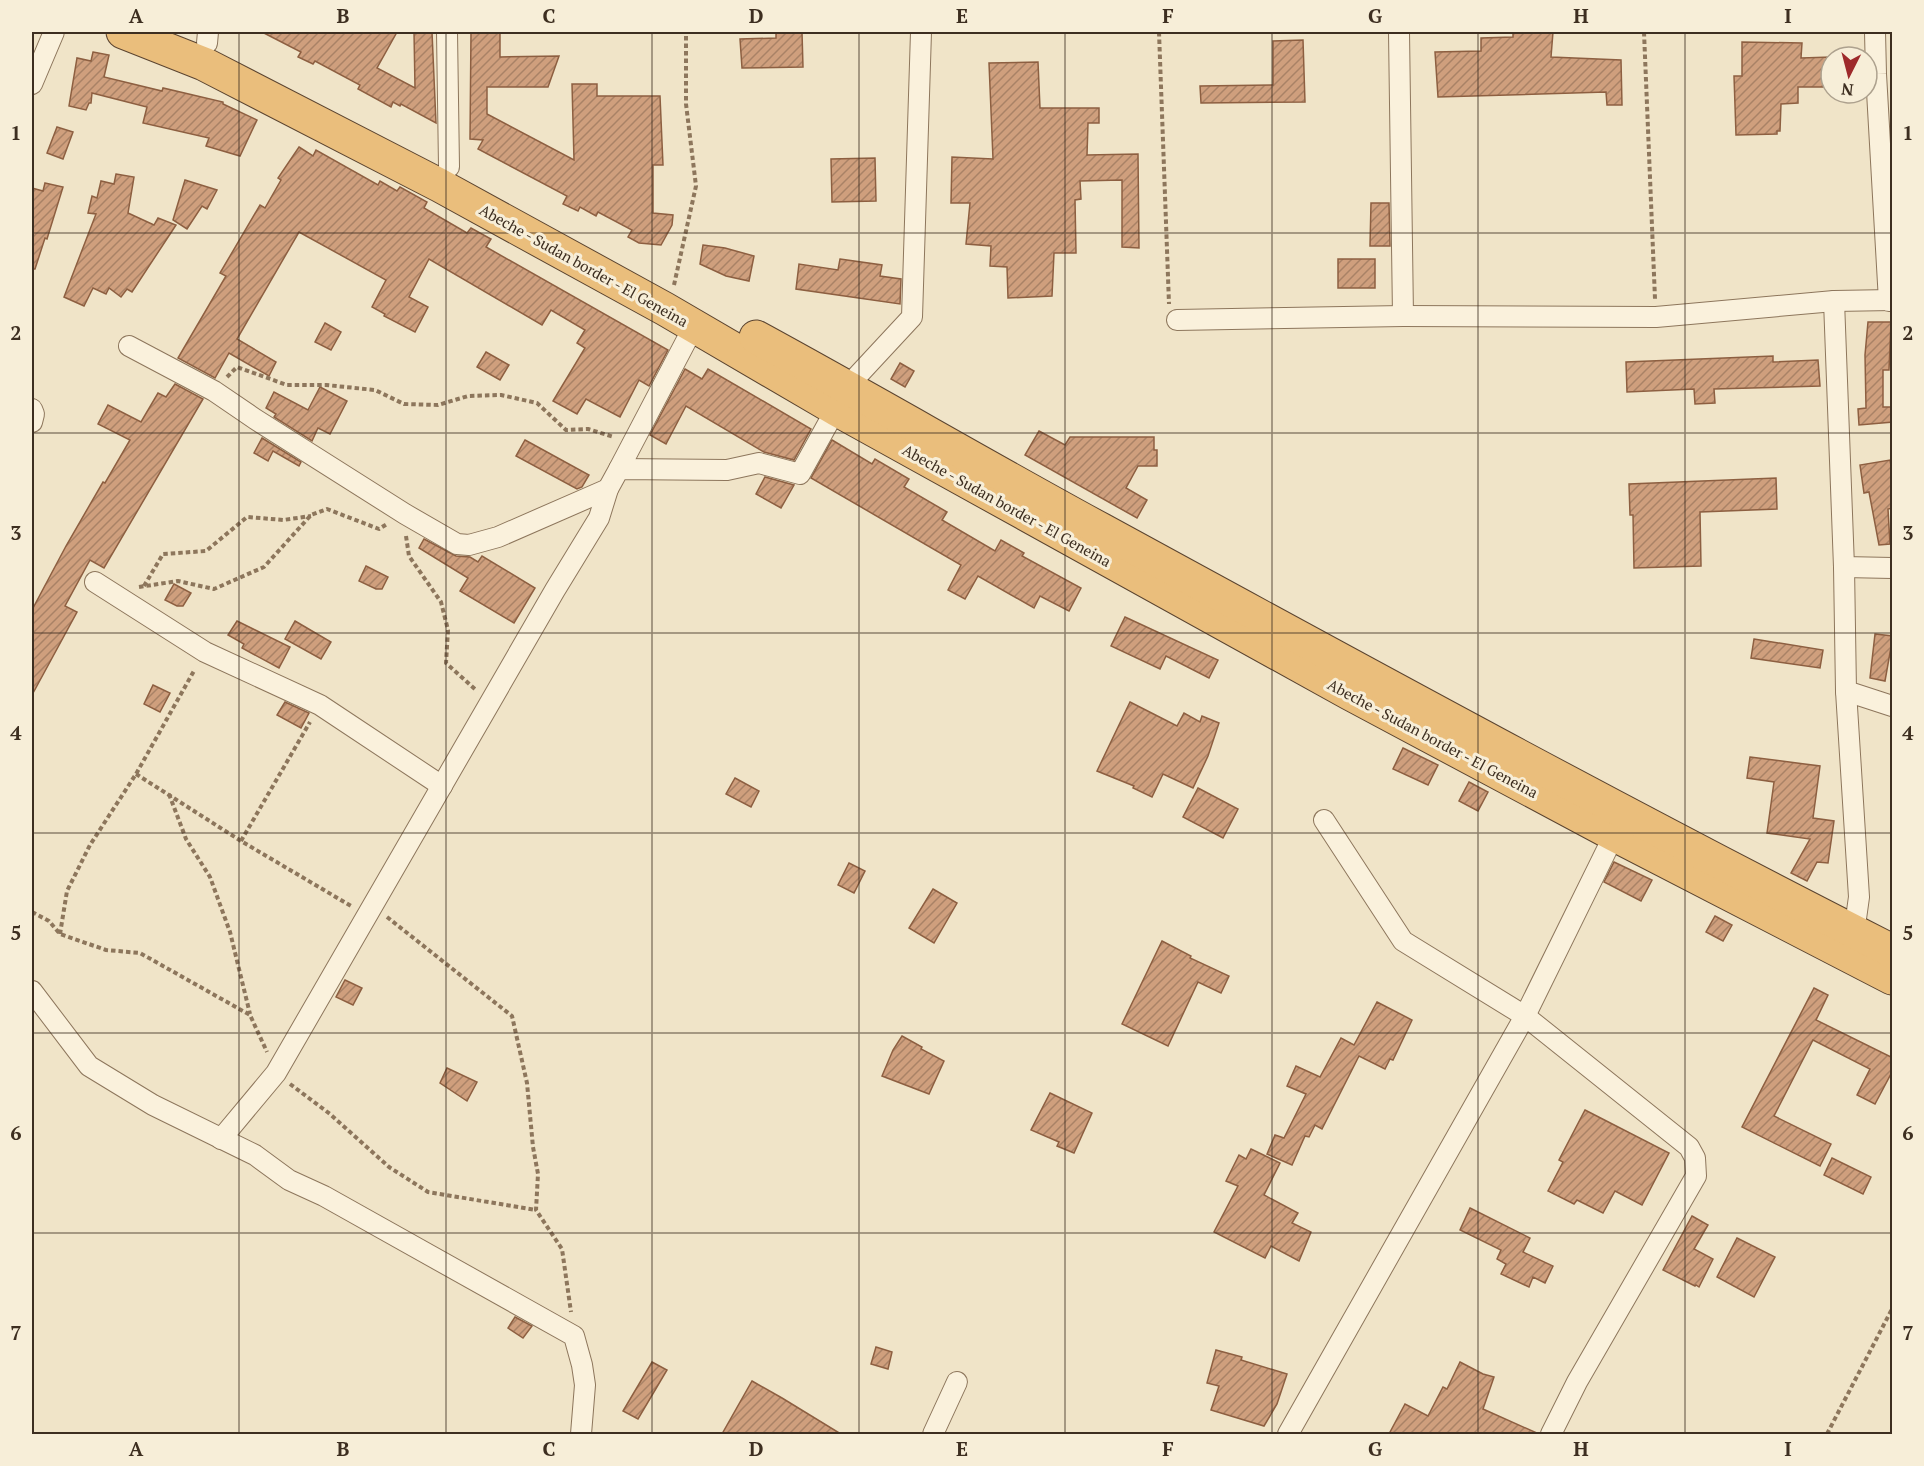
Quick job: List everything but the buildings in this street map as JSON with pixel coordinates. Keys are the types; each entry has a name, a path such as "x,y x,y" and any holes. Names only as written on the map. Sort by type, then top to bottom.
{"highway":[{"name":"Abeche - Sudan border - El Geneina","path":"123,32 291,96 449,167 673,291 842,398"},
{"name":"Abeche - Sudan border - El Geneina","path":"176,32 208,37 291,96 439,185 694,326 1100,529 1620,823 1852,944 1893,978"},
{"name":"Abeche - Sudan border - El Geneina","path":"1852,944 1893,951"}],"street":[{"path":"32,84 54,32"},
{"path":"447,32 449,167"},
{"path":"619,469 726,470 759,463 800,474 842,398 912,317 921,32"},
{"path":"1399,32 1403,316"},
{"path":"1173,316 1656,317 1834,301 1891,301 1875,32"},
{"path":"1834,301 1844,567 1846,691 1859,897 1852,944"},
{"path":"221,1139 276,1073 599,518 608,489 694,326"},
{"path":"129,346 214,391 405,514 457,544 469,545 498,537 608,489"},
{"path":"32,408 34,414 32,422"},
{"path":"1844,567 1893,568"},
{"path":"95,582 205,652 320,705 442,786"},
{"path":"1846,691 1893,706"},
{"path":"1324,820 1403,941 1525,1016 1689,1147 1695,1158 1696,1176 1577,1382 1551,1434"},
{"path":"1288,1434 1525,1016 1620,823"},
{"path":"32,991 89,1066 153,1105 255,1155 288,1180 324,1196 574,1336 585,1385 580,1434"},
{"path":"933,1434 957,1382"}],"path":[{"path":"673,291 696,186 686,105 686,32"},
{"path":"1159,32 1173,316"},
{"path":"1644,32 1656,317"},
{"path":"214,391 237,367 287,385 326,385 375,390 404,404 438,405 468,396 501,395 537,403 566,430 588,429 633,444"},
{"path":"144,586 163,554 206,551 247,517 283,520 311,515 327,509 379,529 405,514 410,556 441,602 448,630 446,663 490,703"},
{"path":"114,594 144,586 178,581 214,589 264,567 311,515"},
{"path":"60,934 67,891 90,845 136,774 205,652"},
{"path":"241,841 320,705"},
{"path":"136,774 241,841 370,910 512,1016 527,1083 538,1174 536,1210 562,1249 574,1336"},
{"path":"169,794 186,839 210,877 230,932 250,1015 276,1073 330,1114 389,1167 428,1192 536,1210"},
{"path":"32,912 49,921 60,934 106,950 140,953 250,1015"},
{"path":"1827,1434 1893,1309"}]}
